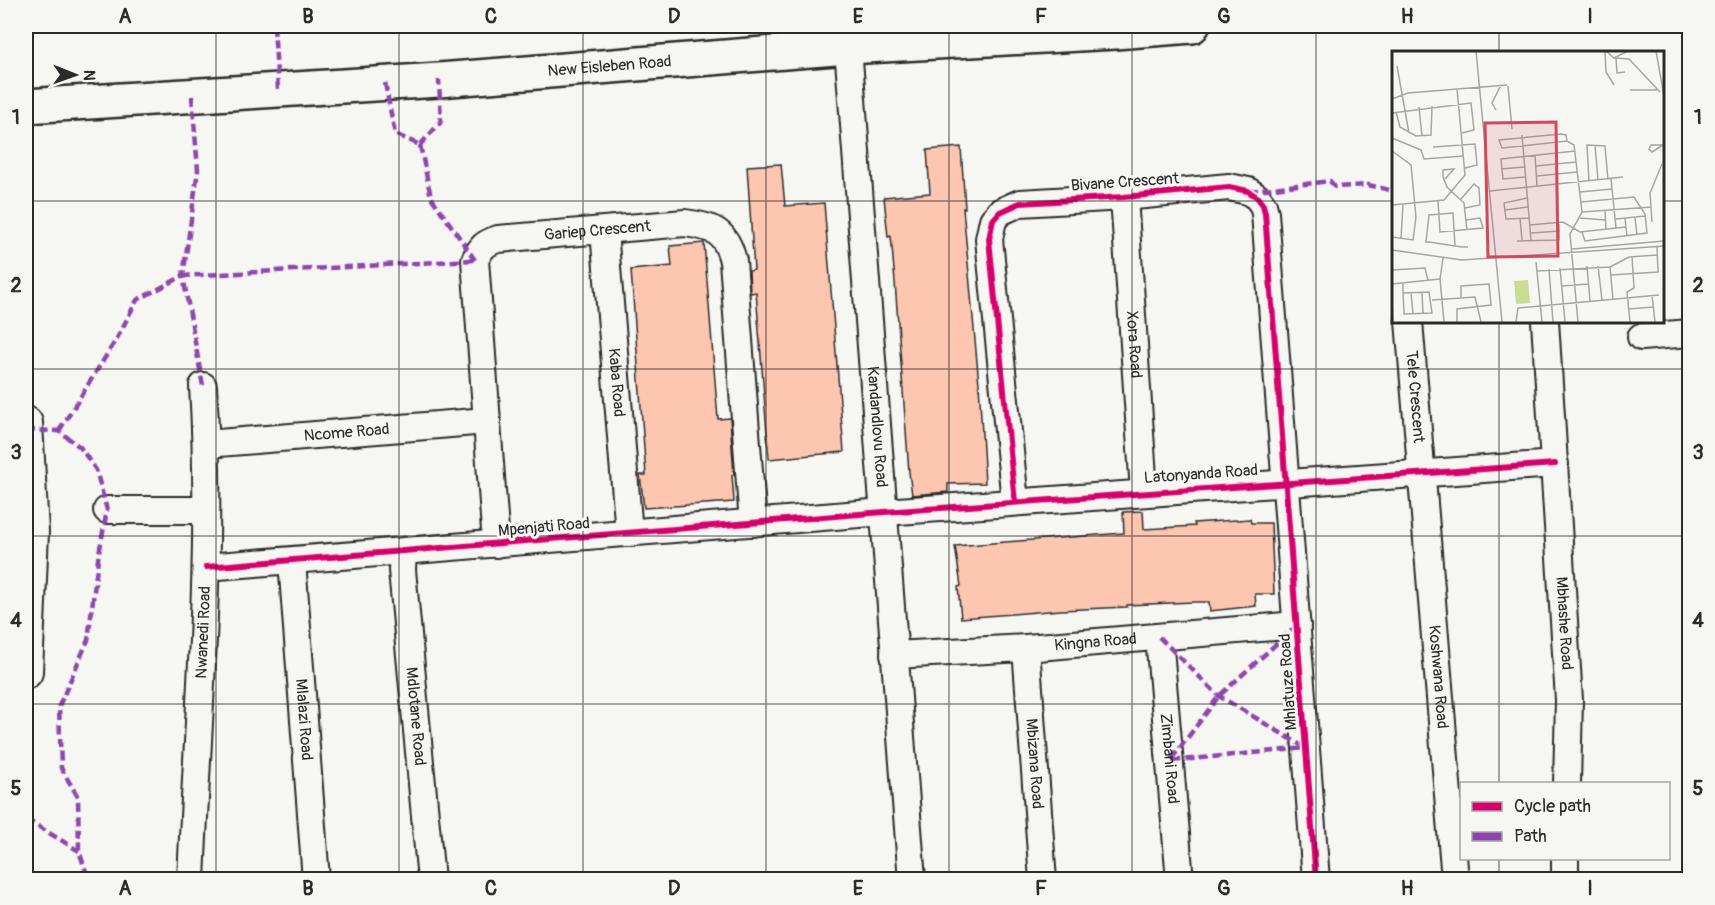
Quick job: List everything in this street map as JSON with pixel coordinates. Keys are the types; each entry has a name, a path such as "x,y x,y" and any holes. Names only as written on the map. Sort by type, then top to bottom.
{"main road":[{"name":"New Eisleben Road","path":"26,106 439,80 848,47 1192,26"}],"street":[{"name":"Kandandlovu Road","path":"848,47 912,879"},
{"name":"Bivane Crescent","path":"1015,502 989,239 993,220 1000,212 1020,203 1238,188 1257,197 1263,205 1285,482"},
{"name":"Xora Road","path":"1124,197 1144,492"},
{"name":"Gariep Crescent","path":"496,544 476,273 476,260 480,249 485,243 498,239 685,223 705,226 720,232 729,246 733,261 753,523"},
{"name":"Kaba Road","path":"604,231 629,533"},
{"name":"Tele Crescent","path":"1409,322 1422,473"},
{"path":"1545,322 1556,464"},
{"path":"1641,338 1689,333"},
{"name":"Nwanedi Road","path":"191,879 206,567 206,444 202,386"},
{"name":"Ncome Road","path":"206,444 487,421"},
{"path":"26,423 32,532 26,672"},
{"name":"Latonyanda Road","path":"884,512 1556,464"},
{"name":"Mbhashe Road","path":"1556,464 1569,700 1567,782"},
{"name":"Koshwana Road","path":"1422,473 1455,879"},
{"name":"Mhlatuze Road","path":"1285,482 1316,879"},
{"path":"107,510 206,510"},
{"name":"Mpenjati Road","path":"206,567 884,512"},
{"name":"Mdlotane Road","path":"403,552 402,570 431,879"},
{"name":"Mlalazi Road","path":"292,561 316,879"},
{"name":"Kingna Road","path":"894,655 1026,648 1297,625"},
{"name":"Zimbani Road","path":"1159,636 1180,879"},
{"name":"Mbizana Road","path":"1026,648 1043,879"},
{"path":"1564,879 1565,860"}],"building":[{"path":"961,147 965,208 963,208 979,384 985,483 948,484 948,492 912,495 891,236 888,237 884,197 930,193 927,150"},
{"path":"781,164 785,206 824,203 844,452 769,459 756,292 750,293 749,271 754,270 747,166"},
{"path":"704,243 718,419 730,418 734,502 644,508 640,475 646,475 631,270 672,266 670,246"},
{"path":"1143,511 1144,529 1195,526 1194,523 1250,519 1251,523 1271,523 1274,594 1255,594 1256,606 1210,611 1209,602 1193,602 961,618 958,587 961,586 955,546 1124,533 1123,512"}],"marked path":[{"path":"274,26 278,90"},
{"path":"420,145 441,122 439,80"},
{"path":"385,83 395,134 420,145"},
{"path":"192,96 198,170 183,276 203,386"},
{"path":"420,145 431,197 475,260"},
{"path":"1249,191 1330,181 1335,187 1368,185 1392,191"},
{"path":"59,431 116,340 137,300 183,276 475,260"},
{"path":"26,430 59,431 80,447 96,470 107,510 98,559 88,640 59,706 61,768 78,797 79,851 89,880"},
{"path":"1297,625 1219,696 1170,761 1306,748"},
{"path":"1159,637 1219,696 1306,748"},
{"path":"26,819 79,851"}],"cycle path":[{"path":"1015,502 989,239 993,220 1000,212 1020,203 1124,197 1229,187 1248,191 1257,197 1265,213 1316,880"},
{"path":"206,567 884,512 1555,464"}]}
